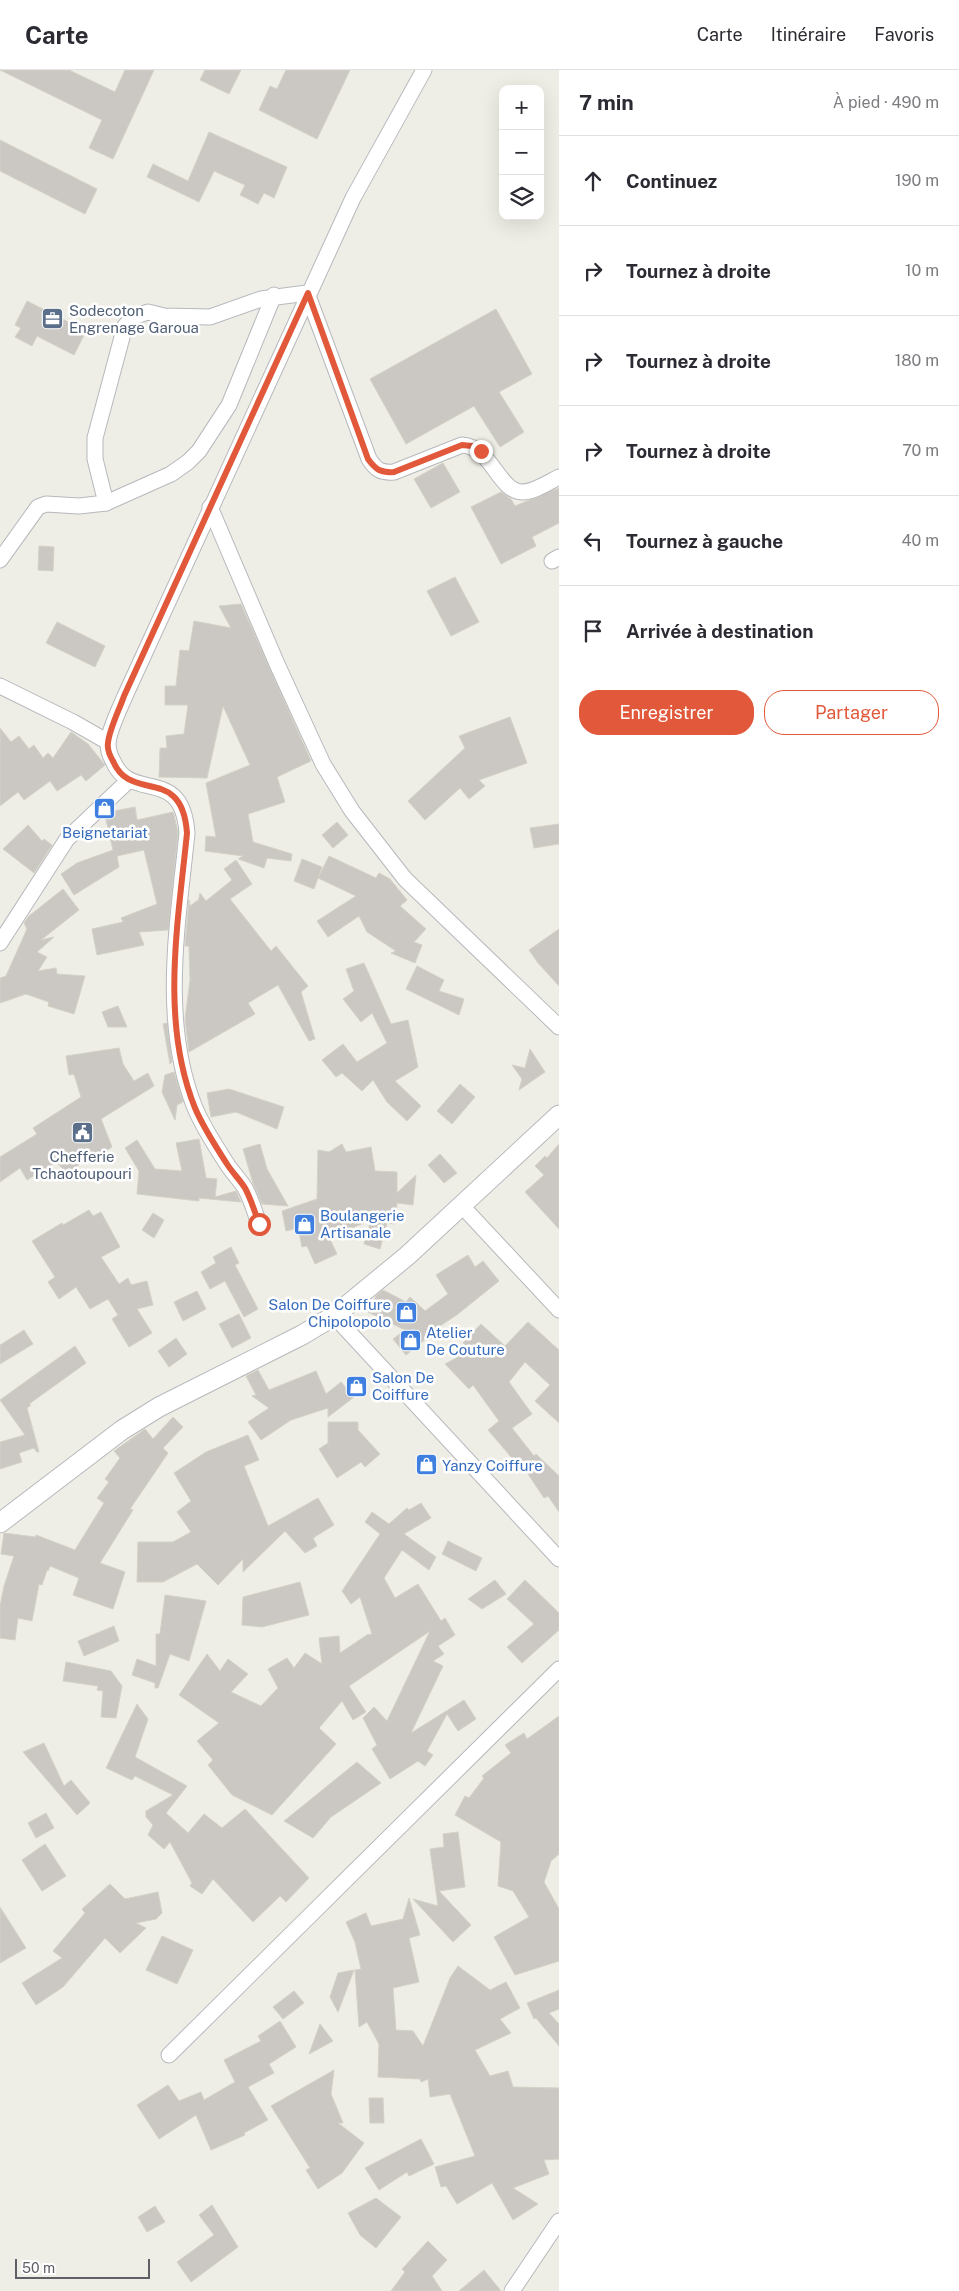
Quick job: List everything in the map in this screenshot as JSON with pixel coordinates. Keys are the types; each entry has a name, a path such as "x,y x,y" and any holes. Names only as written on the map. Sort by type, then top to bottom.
{"street":[{"path":"259,1224 246,1190 228,1165 195,1109 186,1080 180,1047 175,1014 174,968 187,833 186,820 181,805 172,794 163,788 128,781 114,764 108,742 124,696 308,293 353,198 424,70"},
{"path":"106,503 95,459 95,438 125,326 133,317 148,312 164,316 210,317 274,296 308,293"},
{"path":"308,293 368,459 374,469 384,473 394,472 462,445 472,446 481,451 511,488 522,492 534,489 559,476"},
{"path":"0,560 38,507 46,504 79,506 106,503 171,474 199,451 229,405 274,296"},
{"path":"210,507 277,664 323,764 352,811 405,878 559,1027"},
{"path":"0,686 73,722 108,742"},
{"path":"0,943 67,839 128,781"},
{"path":"0,1523 122,1430 158,1408 286,1344 334,1316 407,1256 559,1115"},
{"path":"462,1206 559,1310"},
{"path":"334,1316 559,1559"},
{"path":"169,2055 559,1669"},
{"path":"512,2291 559,2221"}],"building":[{"path":"0,70 69,70 115,92 125,70 154,70 113,159 89,148 102,120"},
{"path":"205,70 241,70 229,94 200,80"},
{"path":"286,70 350,70 317,139 259,110 270,86 277,89"},
{"path":"209,132 287,167 274,198 264,193 258,204 240,195 245,185 214,171 199,202 147,177 153,164 188,181"},
{"path":"0,140 97,189 85,214 0,171"},
{"path":"27,301 86,331 74,355 37,336 32,346 15,337 21,328 15,325"},
{"path":"496,309 532,374 499,392 524,432 500,447 474,406 406,444 370,379"},
{"path":"443,463 460,492 431,508 414,479"},
{"path":"559,488 559,523 532,537 536,546 501,564 471,507 501,492 511,499 515,506"},
{"path":"39,546 54,547 53,571 38,570"},
{"path":"455,577 479,622 451,636 427,591"},
{"path":"241,604 311,761 277,777 285,802 248,814 253,842 292,854 291,861 267,858 264,868 238,859 243,856 205,851 206,836 216,837 206,783 250,765 223,706 207,778 159,777 160,748 167,748 166,736 184,734 188,705 165,705 165,686 176,686 180,650 189,651 194,621 231,628 219,606"},
{"path":"57,622 105,646 95,667 46,643"},
{"path":"510,717 527,763 479,780 485,786 469,799 460,788 425,820 408,801 465,748 459,736"},
{"path":"0,728 11,742 19,736 29,749 34,745 43,758 48,753 53,758 71,732 88,744 105,765 86,781 81,775 57,791 50,781 24,800 18,792 0,806"},
{"path":"135,807 137,820 173,812 174,815 178,833 168,930 139,932 144,945 97,955 92,929 123,922 121,918 157,904 144,850 117,856 119,867 74,895 61,874 77,863 113,850 105,816 109,812"},
{"path":"337,822 348,835 333,848 322,835"},
{"path":"559,824 559,844 534,848 530,828"},
{"path":"28,825 42,841 44,839 52,845 34,873 3,849"},
{"path":"329,856 376,878 379,873 390,879 407,900 400,906 426,929 414,942 422,945 415,963 391,953 396,951 367,932 359,916 328,937 317,921 356,896 318,878"},
{"path":"302,859 322,867 314,889 294,881"},
{"path":"236,860 252,884 230,899 271,951 276,946 308,986 301,992 315,1039 309,1041 278,985 248,1003 255,1014 189,1052 185,1019 190,980 189,946 185,946 189,900 190,906 198,900 198,902 200,893 206,901 232,880 224,869"},
{"path":"63,889 79,910 41,940 54,937 37,952 47,957 38,971 56,968 57,974 85,976 74,1014 48,1006 49,1002 26,994 0,1003 0,978 6,976 27,929 24,923 29,916"},
{"path":"559,929 559,986 529,950"},
{"path":"364,963 391,1024 408,1020 418,1067 395,1081 421,1106 407,1121 387,1102 373,1080 362,1091 342,1073 336,1077 322,1060 343,1044 357,1062 387,1043 372,1013 361,1022 343,999 354,991 346,969"},
{"path":"417,966 444,980 439,991 464,999 459,1015 406,989"},
{"path":"118,1006 127,1027 108,1027 102,1012"},
{"path":"167,1023 172,1062 170,1064 163,1024"},
{"path":"119,1048 123,1064 134,1081 148,1073 154,1086 101,1119 112,1147 93,1159 90,1153 69,1175 56,1162 27,1180 20,1168 0,1182 0,1157 37,1134 33,1128 81,1097 74,1074 69,1075 66,1056"},
{"path":"530,1049 545,1072 519,1090 522,1079 512,1065 525,1068"},
{"path":"174,1072 183,1102 177,1105 175,1120 162,1092 165,1075"},
{"path":"460,1084 475,1097 452,1124 437,1111"},
{"path":"229,1089 284,1107 277,1129 236,1112 211,1117 207,1093"},
{"path":"199,1139 206,1178 217,1179 215,1197 236,1191 241,1202 199,1198 199,1201 137,1194 139,1171 125,1148 137,1140 155,1169 182,1171 176,1143"},
{"path":"260,1144 267,1169 288,1206 262,1204 253,1183 243,1149"},
{"path":"342,1144 346,1152 371,1147 375,1171 397,1172 397,1193 416,1175 413,1205 397,1203 395,1224 387,1223 380,1249 364,1244 371,1220 335,1235 327,1233 337,1254 315,1264 307,1246 302,1247 298,1228 286,1231 282,1211 317,1199 318,1150 329,1152"},
{"path":"559,1144 559,1229 525,1192 544,1175 535,1166 545,1156 547,1158"},
{"path":"440,1154 457,1173 444,1183 428,1165"},
{"path":"89,1210 93,1216 101,1212 120,1247 101,1257 119,1284 128,1278 131,1285 147,1281 153,1305 137,1309 152,1333 129,1347 112,1319 118,1315 108,1299 90,1309 76,1287 59,1299 48,1282 55,1277 32,1241"},
{"path":"153,1213 164,1220 154,1238 142,1230"},
{"path":"231,1247 239,1263 235,1265 258,1309 244,1317 225,1281 210,1289 201,1272 216,1263 213,1257"},
{"path":"468,1255 475,1267 483,1261 499,1281 458,1314 431,1332 432,1334 406,1355 393,1339 405,1330 368,1312 376,1296 383,1290 406,1302 410,1297 425,1311 448,1294 436,1275"},
{"path":"197,1291 206,1309 183,1321 174,1302"},
{"path":"239,1314 251,1338 232,1348 219,1324"},
{"path":"528,1322 559,1350 559,1423 535,1401 550,1385 525,1362 509,1382 532,1414 512,1428 534,1456 536,1454 559,1476 559,1512 548,1496 544,1498 520,1462 517,1464 488,1430 499,1421 473,1385 469,1389 445,1364 471,1350 463,1343 481,1324 505,1346"},
{"path":"24,1330 33,1344 0,1364 0,1345"},
{"path":"176,1338 187,1354 169,1367 158,1351"},
{"path":"75,1346 86,1363 29,1404 31,1405 27,1408 39,1452 34,1448 19,1453 22,1462 0,1469 0,1442 25,1435 0,1400"},
{"path":"258,1370 269,1390 316,1371 326,1394 341,1382 354,1397 328,1417 328,1408 291,1420 261,1440 248,1422 269,1408 252,1396 256,1395 246,1376"},
{"path":"173,1417 183,1427 163,1448 168,1453 130,1509 133,1510 100,1563 125,1572 113,1609 73,1595 79,1578 50,1566 42,1585 39,1584 32,1621 18,1618 15,1640 0,1638 0,1606 4,1586 14,1556 1,1554 4,1533 35,1537 36,1535 75,1550 104,1503 97,1498 109,1482 105,1479 120,1458 114,1451 145,1429 153,1439"},
{"path":"328,1422 358,1422 358,1430 380,1454 365,1467 361,1462 337,1478 319,1449 328,1443"},
{"path":"248,1435 259,1460 244,1466 268,1526 318,1498 334,1525 313,1538 317,1546 305,1553 285,1531 243,1572 243,1559 218,1585 197,1564 163,1582 137,1582 138,1542 173,1542 191,1532 177,1512 191,1501 174,1473 206,1452"},
{"path":"421,1503 431,1518 404,1534 436,1557 429,1570 402,1550 384,1578 395,1598 418,1584 441,1621 445,1618 455,1635 438,1646 444,1654 433,1661 443,1666 411,1733 464,1700 476,1719 458,1731 447,1714 427,1751 433,1755 425,1766 418,1761 390,1779 372,1749 377,1745 363,1718 374,1707 387,1721 430,1631 349,1686 366,1712 353,1720 342,1701 319,1728 336,1744 272,1815 232,1795 208,1765 213,1760 197,1741 219,1723 179,1695 207,1654 220,1671 228,1659 248,1674 231,1692 261,1706 278,1688 268,1669 287,1658 294,1668 305,1653 322,1664 319,1638 339,1636 340,1653 367,1635 372,1634 360,1597 351,1604 342,1591 380,1534 365,1522 372,1512 389,1524 407,1508 409,1510"},
{"path":"448,1541 482,1558 476,1571 442,1554"},
{"path":"495,1580 506,1594 482,1609 468,1599"},
{"path":"525,1580 559,1613 559,1630 522,1663 507,1647 534,1624 507,1599"},
{"path":"300,1582 309,1615 262,1627 242,1625 243,1597"},
{"path":"165,1595 206,1601 189,1661 170,1654 158,1688 155,1688 155,1683 132,1675 137,1659 156,1666 156,1634 160,1634"},
{"path":"114,1626 119,1641 84,1656 78,1641"},
{"path":"66,1662 111,1671 122,1686 116,1718 101,1717 103,1691 97,1690 98,1686 63,1681"},
{"path":"137,1704 148,1719 135,1757 187,1786 166,1813 188,1833 204,1814 222,1828 245,1809 309,1878 286,1902 280,1896 253,1922 213,1879 202,1894 190,1886 192,1883 170,1842 164,1849 148,1835 153,1825 146,1817 146,1811 173,1795 135,1776 132,1780 106,1768"},
{"path":"559,1716 559,1854 551,1861 544,1882 559,1909 559,1961 515,1975 494,1937 529,1917 513,1891 498,1886 501,1842 455,1815 465,1796 469,1798 484,1778 482,1776 511,1753 505,1745 524,1733 527,1739"},
{"path":"44,1743 64,1786 71,1780 90,1803 77,1815 23,1752"},
{"path":"357,1762 381,1783 331,1817 313,1838 284,1821"},
{"path":"46,1813 54,1828 36,1838 28,1823"},
{"path":"458,1832 465,1887 439,1891 471,1925 453,1942 413,1899 438,1906 430,1849 444,1847 443,1834"},
{"path":"45,1844 66,1876 42,1891 22,1860"},
{"path":"110,1884 125,1899 158,1892 162,1913 156,1919 136,1923 146,1928 120,1953 105,1938 63,1987 36,2005 22,1983 62,1958 53,1951 85,1913 82,1909"},
{"path":"409,1898 420,1935 409,1938 419,1982 393,1988 396,2030 413,2031 423,2046 450,1978 458,1966 490,1990 506,1982 520,2008 500,2019 511,2033 475,2050 490,2076 508,2071 513,2087 559,2088 559,2159 544,2160 549,2174 513,2188 538,2204 513,2220 492,2183 457,2204 446,2186 441,2187 435,2167 475,2156 450,2094 430,2097 428,2079 421,2082 420,2079 378,2077 379,2044 367,2022 359,2027 355,1970 361,1969 355,1942 346,1922 366,1913 371,1926 403,1919"},
{"path":"0,1907 26,1948 0,1963"},
{"path":"162,1936 193,1950 177,1984 146,1970"},
{"path":"354,1970 338,2012 330,1997 338,1973"},
{"path":"559,1990 559,2009 549,2013 559,2024 559,2046 536,2018 534,2019 527,2003"},
{"path":"294,1991 304,2003 283,2019 273,2007"},
{"path":"280,2021 296,2047 269,2064 274,2073 248,2087 268,2120 244,2133 245,2135 211,2150 196,2115 159,2139 137,2105 168,2085 179,2101 201,2092 204,2100 235,2082 224,2060 261,2041 258,2036"},
{"path":"320,2024 333,2041 309,2054"},
{"path":"334,2070 331,2094 343,2123 338,2123 364,2143 342,2173 318,2189 306,2170 310,2168 271,2106"},
{"path":"369,2098 383,2098 384,2123 370,2123"},
{"path":"421,2139 434,2164 409,2176 407,2172 379,2190 365,2168"},
{"path":"376,2198 401,2217 376,2248 360,2235 348,2213"},
{"path":"212,2205 238,2247 191,2282 177,2262 214,2235 199,2215"},
{"path":"155,2206 165,2222 147,2232 138,2217"},
{"path":"428,2241 447,2260 432,2276 442,2291 391,2291 405,2272 402,2269"},
{"path":"484,2270 501,2291 459,2291"}],"place":[{"name":"Sodecoton Engrenage Garoua","path":"53,319"},
{"name":"Beignetariat","path":"105,809"},
{"name":"Chefferie Tchaotoupouri","path":"82,1133"},
{"name":"Boulangerie Artisanale","path":"304,1224"},
{"name":"Salon De Coiffure Chipolopolo","path":"407,1313"},
{"name":"Atelier De Couture","path":"410,1341"},
{"name":"Salon De Coiffure","path":"356,1386"},
{"name":"Yanzy Coiffure","path":"426,1465"}],"route":[{"path":"259,1224 246,1190 228,1165 195,1109 186,1080 180,1047 175,1014 174,968 187,833 186,820 181,805 172,794 163,788 128,781 114,764 108,742 124,696 308,293 368,459 374,469 384,473 394,472 462,445 472,446 481,451"}]}
